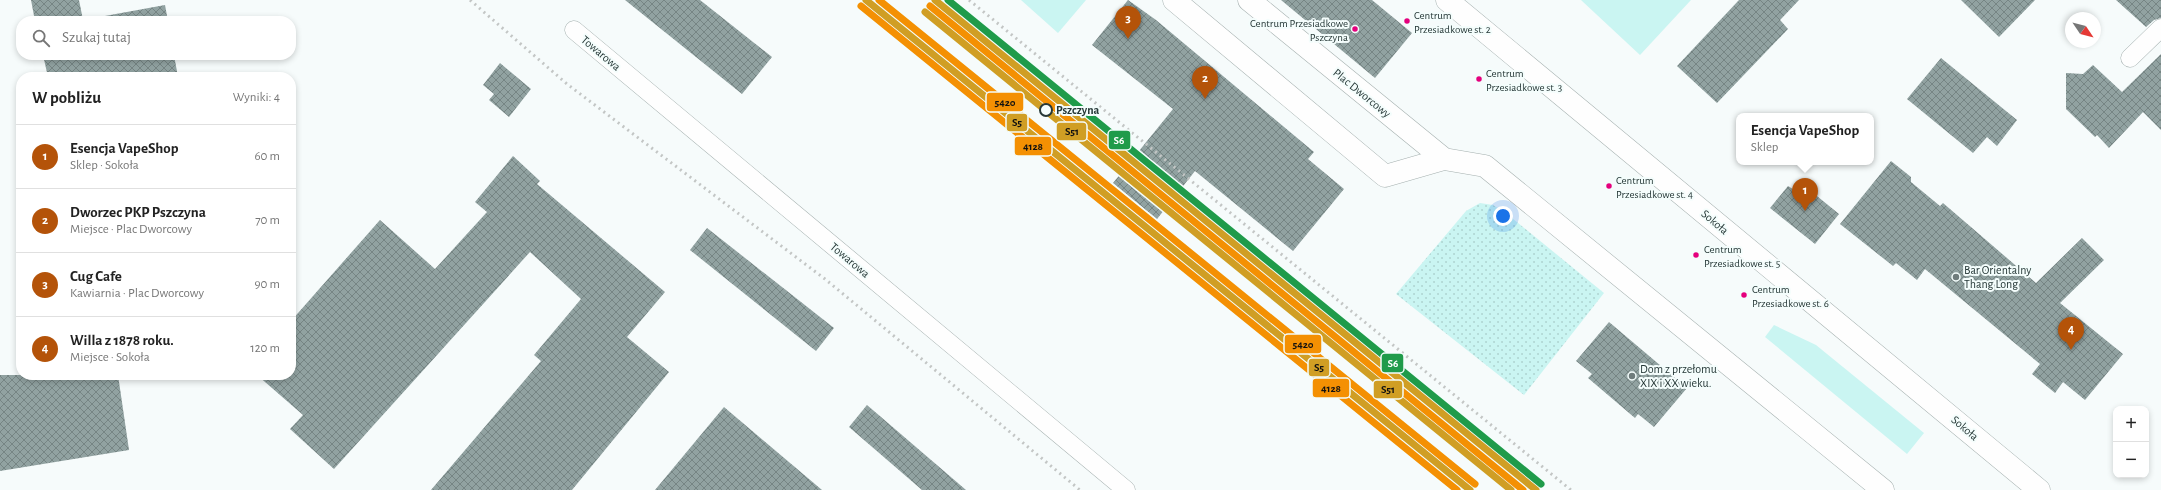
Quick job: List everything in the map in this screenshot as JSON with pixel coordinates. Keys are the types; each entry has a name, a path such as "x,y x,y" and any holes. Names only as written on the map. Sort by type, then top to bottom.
{"street":[{"path":"1174,0 1385,176 1444,159"},
{"name":"Plac Dworcowy","path":"1249,0 1444,159 1485,166 1883,490"},
{"name":"Sokoła","path":"1447,0 2039,490"}],"lane":[{"path":"2130,58 2161,28"},
{"name":"Towarowa","path":"574,30 1126,490"}],"shaded area":[{"path":"1021,0 1086,0 1058,33"},
{"path":"1581,0 1691,0 1640,55"},
{"path":"1480,203 1493,205 1507,214 1604,293 1524,395 1396,294 1466,211"},
{"path":"1774,325 1816,345 1924,433 1907,454 1765,337"}],"building":[{"path":"31,0 79,0 82,16 34,16"},
{"path":"625,0 700,0 772,57 742,94"},
{"path":"1128,0 1156,20 1314,152 1308,159 1344,189 1293,251 1195,171 1157,219 1113,183 1173,109 1092,45"},
{"name":"Centrum Przesiadkowe Pszczyna","path":"1281,0 1372,0 1412,33 1375,78"},
{"path":"1739,0 1799,0 1780,20 1788,29 1717,103 1677,66"},
{"path":"1961,0 2035,0 1999,37"},
{"path":"2116,0 2161,0 2161,18 2154,20 2146,27"},
{"path":"165,5 167,16 105,16"},
{"path":"2161,54 2161,130 2143,112 2109,148 2097,135 2095,137 2066,109 2066,73 2083,74 2093,65 2122,92"},
{"path":"1941,58 2017,120 1997,146 1987,137 1973,153 1907,99"},
{"path":"44,60 175,60 177,72 47,72"},
{"path":"500,63 531,89 509,117 489,100 494,94 483,85"},
{"path":"513,156 540,181 537,184 665,292 627,337 669,372 572,490 431,490 541,361 534,355 581,299 530,252 334,469 290,429 303,415 263,380 296,380 296,315 380,220 435,269 487,212 475,202"},
{"path":"1891,161 1911,177 1911,182 1940,206 1943,203 2036,283 2082,238 2104,260 2060,303 2123,354 2085,400 2063,382 2055,393 2032,374 2040,364 1925,269 1917,280 1896,263 1893,266 1840,224"},
{"path":"1801,183 1839,214 1815,244 1770,208 1788,186 1796,191"},
{"path":"707,228 834,328 816,351 690,250"},
{"name":"Dom z przełomu XIX i XX wieku.","path":"1609,322 1687,388 1654,427 1638,414 1635,418 1588,378 1592,374 1576,361"},
{"path":"0,375 16,375 16,380 119,380 129,450 0,471"},
{"path":"867,405 966,490 922,490 849,427"},
{"path":"724,407 822,490 655,490"}],"railway":[{"path":"470,0 567,84 825,279 1080,490"},
{"path":"969,0 1571,490"}],"transit line":[{"name":"S5","path":"866,0 1470,490"},
{"name":"5420","path":"879,0 1475,484"},
{"name":"S5","path":"935,0 1536,490"},
{"name":"S6","path":"948,0 1541,484"},
{"name":"4128","path":"861,6 1457,490"},
{"name":"4128","path":"930,6 1523,490"},
{"name":"S51","path":"925,12 1511,490"}],"place":[{"name":"Centrum Przesiadkowe st. 2","path":"1407,21"},
{"name":"Centrum Przesiadkowe Pszczyna","path":"1355,29"},
{"name":"Cug Cafe","path":"1128,39"},
{"name":"Centrum Przesiadkowe st. 3","path":"1479,79"},
{"name":"Dworzec PKP Pszczyna","path":"1205,99"},
{"name":"Pszczyna","path":"1046,110"},
{"name":"Centrum Przesiadkowe st. 4","path":"1609,186"},
{"name":"Esencja VapeShop","path":"1805,211"},
{"name":"Centrum Przesiadkowe st. 5","path":"1696,255"},
{"name":"Bar Orientalny Thang Long","path":"1956,277"},
{"name":"Centrum Przesiadkowe st. 6","path":"1744,295"},
{"name":"Willa z 1878 roku.","path":"2071,350"},
{"name":"Dom z przełomu XIX i XX wieku.","path":"1632,376"}]}
